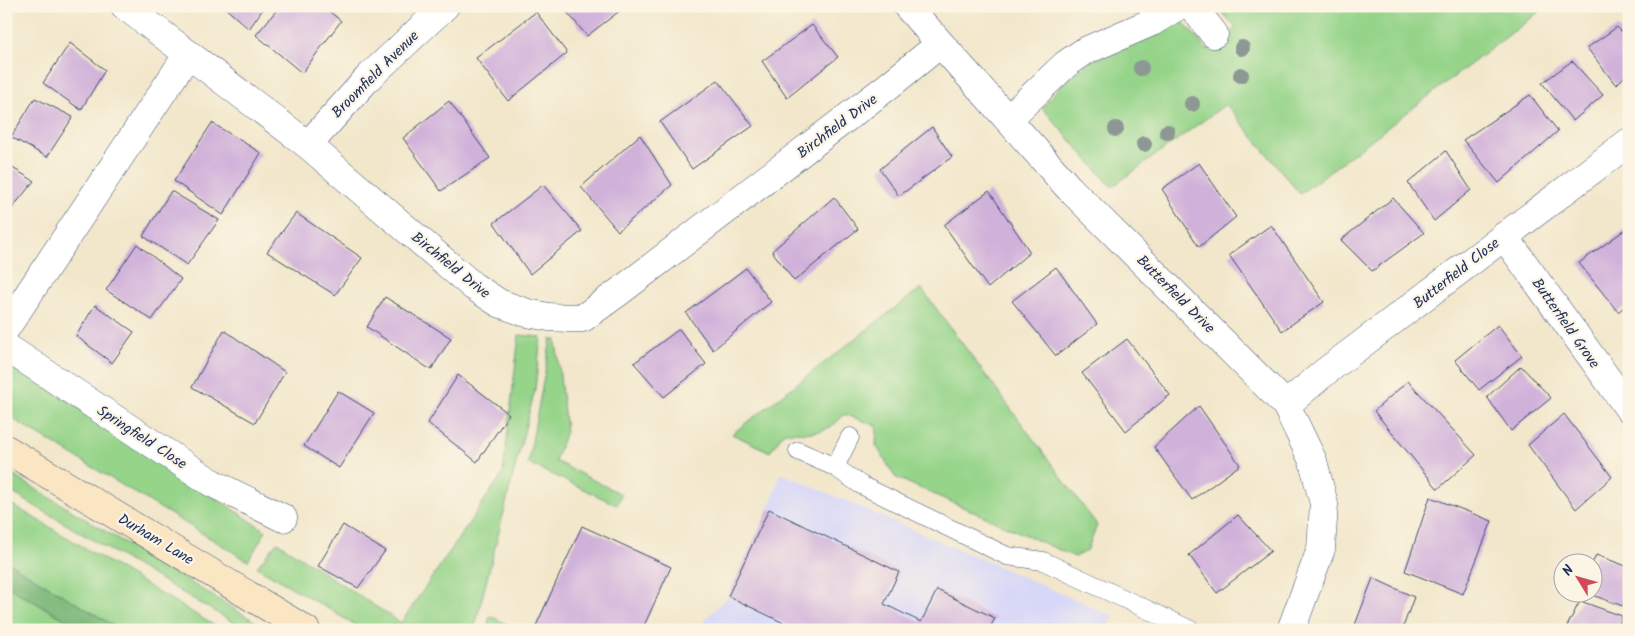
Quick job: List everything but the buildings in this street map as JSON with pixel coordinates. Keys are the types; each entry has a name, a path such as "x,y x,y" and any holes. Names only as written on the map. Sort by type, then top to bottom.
{"street":[{"name":"Birchfield Drive","path":"126,6 308,145 487,296 499,303 527,313 549,317 583,318 940,44"},
{"name":"Broomfield Avenue","path":"308,145 368,78 445,6"},
{"name":"Butterfield Drive","path":"907,6 1069,188 1286,405 1313,461 1324,504 1321,549 1291,630"},
{"path":"1008,119 1066,64 1085,51 1152,22 1178,6"},
{"path":"1192,6 1214,34"},
{"path":"6,328 188,54"},
{"name":"Butterfield Close","path":"1286,405 1325,372 1629,142"},
{"name":"Butterfield Grove","path":"1504,236 1610,386 1629,409"},
{"name":"Springfield Close","path":"6,347 212,483 283,518"},
{"name":"Durham Lane","path":"6,449 306,630"}],"lane":[{"path":"835,467 850,437"},
{"path":"798,451 835,467 861,485 1007,556 1043,561 1183,628"}],"shaded area":[{"path":"781,473 1114,616 1107,630 701,630 706,618 728,596 769,509"}],"green space":[{"path":"1217,6 1547,6 1300,194 1226,104 1112,187 1042,108 1059,87 1089,62 1183,22 1207,50 1236,28"},
{"path":"921,288 1097,525 1087,551 1075,557 895,477 876,445 877,426 844,414 831,427 824,430 817,432 784,432 770,452 732,434"},
{"path":"519,335 541,337 535,389 474,630 364,630 257,567 277,542 401,623 503,473"},
{"path":"551,339 556,340 566,431 555,461 621,494 617,505 528,463"},
{"path":"6,360 266,531 248,561 6,415"},
{"path":"6,471 269,630 246,630 6,489"},
{"path":"6,501 222,630 121,630 6,561"},
{"path":"6,561 121,630 84,630 6,586"},
{"path":"6,586 84,630 6,630"},
{"path":"490,616 519,630 486,630"}]}
